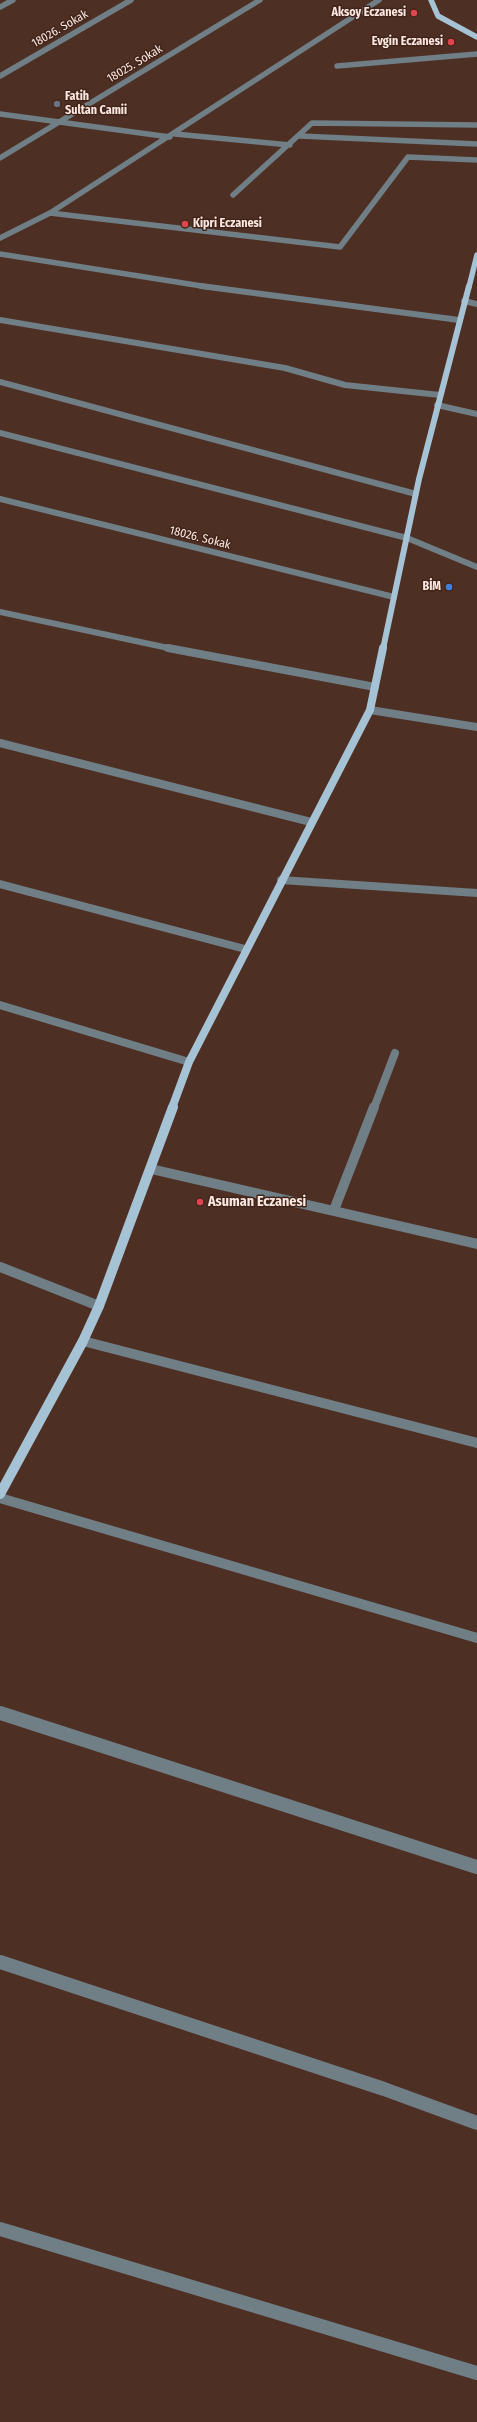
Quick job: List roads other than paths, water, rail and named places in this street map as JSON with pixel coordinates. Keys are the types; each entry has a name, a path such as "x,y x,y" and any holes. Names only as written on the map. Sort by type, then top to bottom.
{"main road":[{"path":"430,0 438,16 477,37"},
{"path":"0,1494 83,1341 99,1306 151,1169 188,1062 245,949 370,710 416,494 464,301 474,275 477,255"}],"street":[{"path":"0,7 13,0"},
{"name":"18026. Sokak","path":"0,76 131,0"},
{"name":"18025. Sokak","path":"0,158 260,0"},
{"path":"0,238 50,213 379,0"},
{"path":"337,66 477,54"},
{"path":"0,114 172,135 290,145"},
{"path":"233,195 300,136 312,123 477,125"},
{"path":"300,136 477,144"},
{"path":"50,213 340,247 408,157 477,160"},
{"path":"0,254 157,280 459,320"},
{"path":"464,301 477,304"},
{"path":"0,320 285,368 345,384 440,395"},
{"path":"0,382 416,494"},
{"path":"437,405 477,414"},
{"path":"0,434 407,538 477,567"},
{"name":"18026. Sokak","path":"0,499 394,598"},
{"path":"0,612 224,660 375,687"},
{"path":"370,710 477,727"},
{"path":"0,743 311,822"},
{"path":"281,880 477,893"},
{"path":"0,884 245,949"},
{"path":"0,1005 188,1062"},
{"path":"334,1210 395,1053"},
{"path":"151,1169 477,1244"},
{"path":"0,1267 99,1306"},
{"path":"83,1341 477,1443"},
{"path":"0,1498 477,1638"},
{"path":"0,1713 477,1867"},
{"path":"0,1962 384,2088 477,2123"},
{"path":"0,2229 477,2373"}],"place":[{"name":"Aksoy Eczanesi","path":"414,13"},
{"name":"Evgin Eczanesi","path":"451,42"},
{"name":"Fatih Sultan Camii","path":"57,104"},
{"name":"Kipri Eczanesi","path":"185,224"},
{"name":"BİM","path":"449,587"},
{"name":"Asuman Eczanesi","path":"200,1202"}]}
